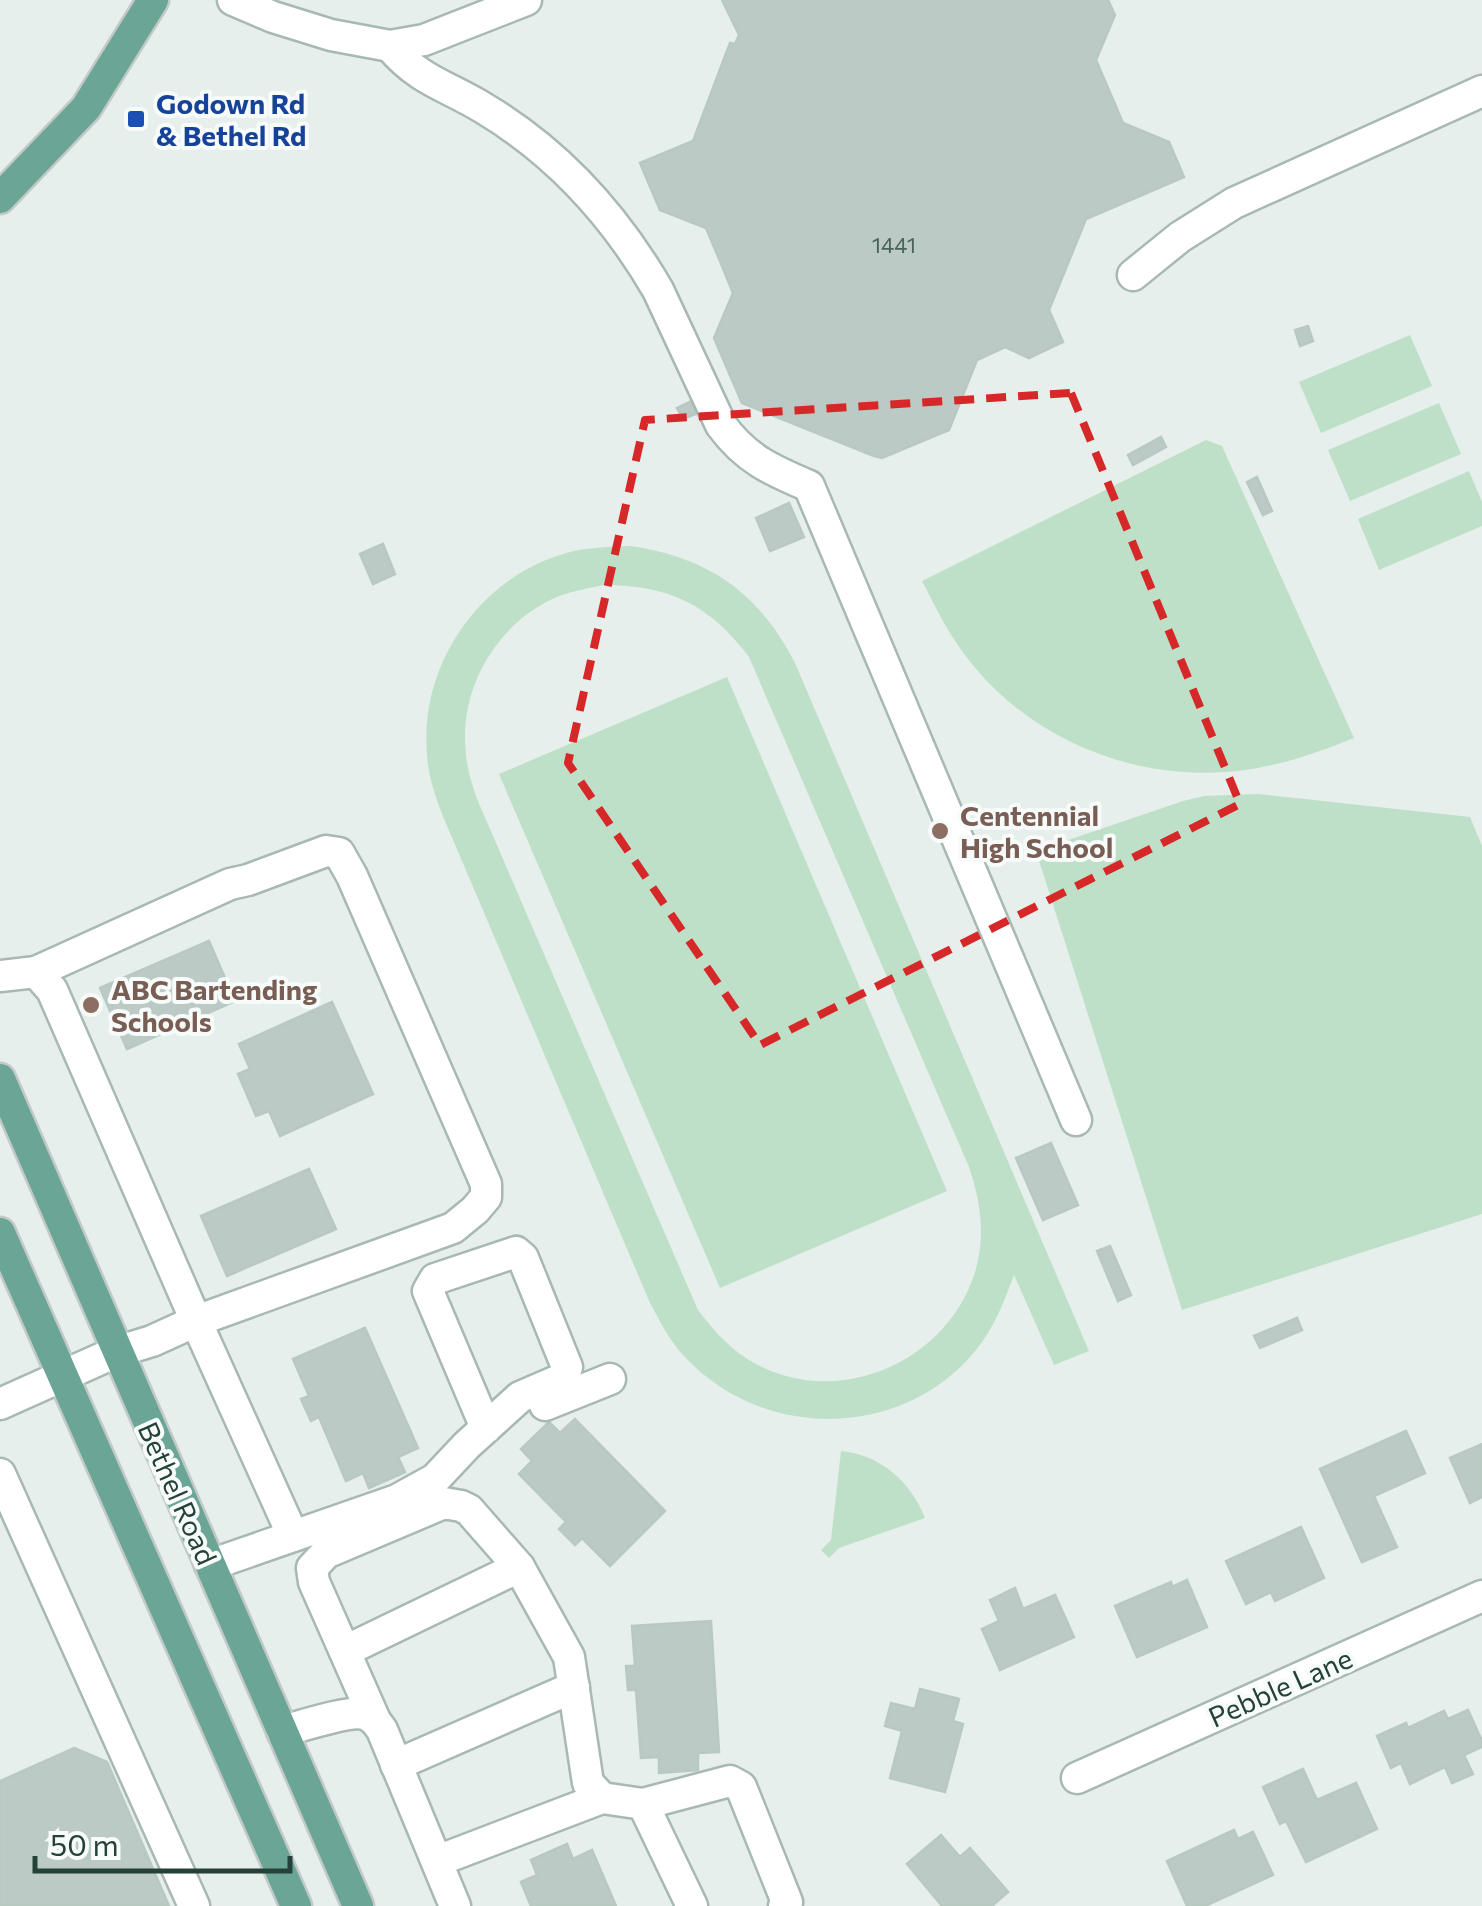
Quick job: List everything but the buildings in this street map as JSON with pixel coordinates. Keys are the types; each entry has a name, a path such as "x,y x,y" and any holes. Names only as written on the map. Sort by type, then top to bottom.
{"main road":[{"path":"0,198 86,108 153,0"},
{"name":"Bethel Road","path":"0,1079 358,1906"},
{"name":"Bethel Road","path":"0,1234 296,1906"}],"street":[{"path":"233,0 331,35 390,46 440,34 526,0"},
{"path":"390,46 421,76 484,108 516,130 581,185 646,269 721,425 734,443 767,468 809,486 1076,1120"},
{"path":"1134,275 1180,236 1234,203 1482,92"},
{"path":"0,976 36,972 230,884 326,851 340,853 486,1184 486,1197 453,1228 116,1352 0,1404"},
{"path":"36,972 52,990 292,1536"},
{"path":"210,1565 396,1500 435,1480 520,1397 564,1378 567,1367 523,1258 516,1252 435,1279 428,1291 486,1428"},
{"path":"461,1506 461,1482 516,1425 550,1401 610,1379"},
{"path":"0,1474 194,1906"},
{"path":"455,1906 314,1582 312,1568 326,1553 444,1503 469,1510 519,1567 569,1657 588,1783 602,1798"},
{"path":"345,1651 519,1567"},
{"name":"Pebble Lane","path":"1077,1778 1482,1596"},
{"path":"396,1765 574,1687"},
{"path":"282,1731 349,1715 364,1714 375,1720"},
{"path":"437,1862 602,1798 643,1804 730,1781 741,1787 787,1902 784,1906"},
{"path":"643,1804 692,1906"}],"highlighted area":[{"path":"1071,393 1240,804 760,1045 568,763 645,420"}],"green space":[{"path":"1410,335 1432,386 1321,433 1299,382"},
{"path":"1439,403 1461,454 1350,501 1328,450"},
{"path":"1206,440 1222,446 1354,738 1273,765 1206,773 1129,763 1057,735 1024,714 968,659 922,581"},
{"path":"1469,471 1482,502 1482,526 1379,570 1358,519"},
{"path":"631,546 708,570 748,598 781,638 1089,1351 1054,1365 1014,1275 982,1342 945,1380 910,1401 871,1414 831,1419 790,1415 751,1403 715,1383 683,1355 665,1330 650,1303 442,814 427,755 427,721 433,688 445,656 484,602 509,580 538,564 578,550","holes":["604,585 668,594 703,611 749,657 969,1167 978,1203 981,1240 977,1265 963,1299 943,1329 916,1352 885,1369 851,1379 815,1381 780,1374 739,1353 698,1310 475,793 466,754 469,705 476,682 501,640 537,607 559,596"]},
{"path":"727,677 947,1191 720,1288 499,774"},
{"path":"1259,794 1470,817 1482,846 1482,1214 1182,1310 1036,851 1183,801 1204,796"},
{"path":"841,1451 869,1458 893,1472 912,1493 925,1518 839,1548 829,1558 821,1550 831,1540"}],"place":[{"name":"Godown Rd & Bethel Rd","path":"136,119"},
{"name":"Centennial High School","path":"940,831"},
{"name":"ABC Bartending Schools","path":"91,1005"}]}
